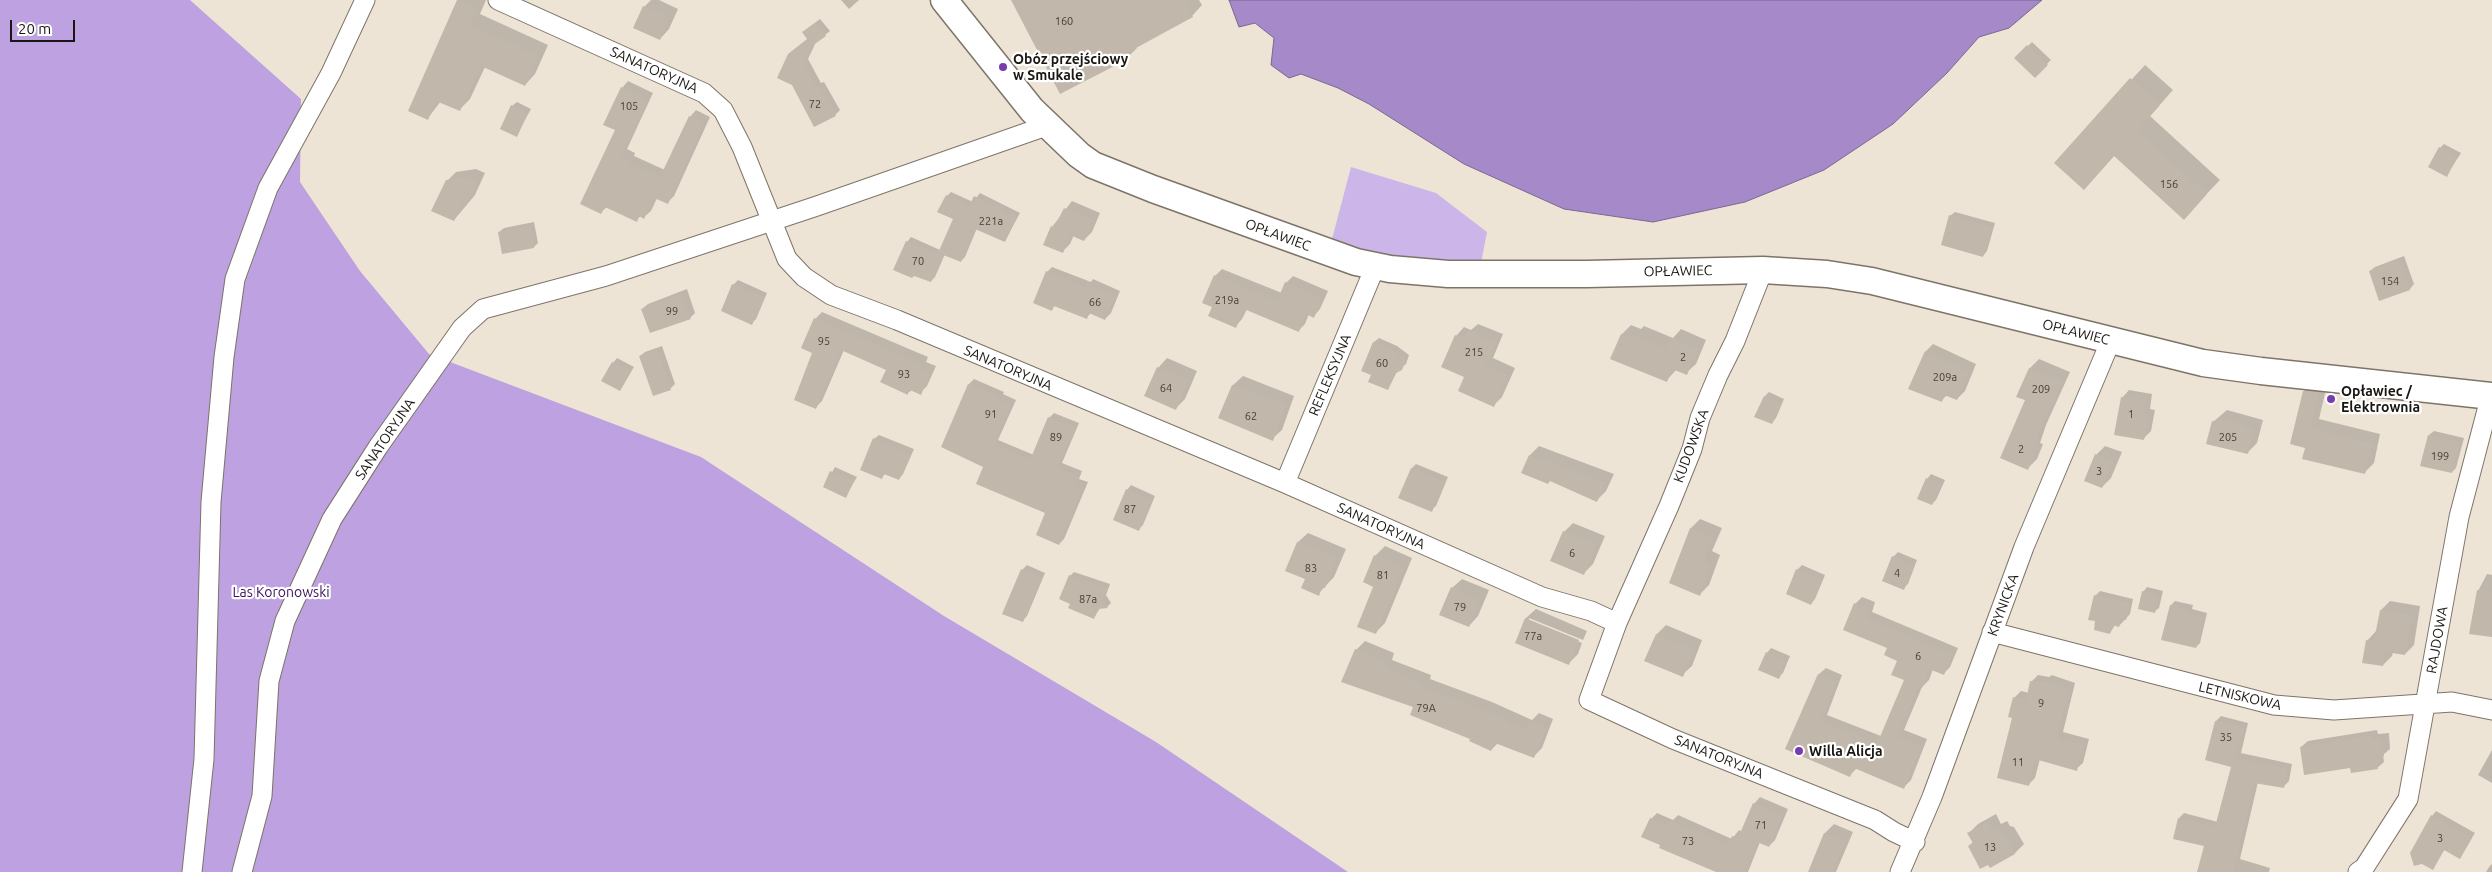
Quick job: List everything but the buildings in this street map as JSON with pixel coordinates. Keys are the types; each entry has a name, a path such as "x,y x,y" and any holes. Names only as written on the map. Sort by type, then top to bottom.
{"street":[{"path":"192,872 204,759 212,502 224,357 235,279 268,188 331,73 365,0"},
{"name":"SANATORYJNA","path":"498,0 704,93 723,110 742,147 787,259 804,277 831,295 897,320 1285,483 1542,598 1591,611 1617,622 1589,700 1673,739 1875,820 1915,842"},
{"name":"OPŁAWIEC","path":"944,0 1006,80 1046,126 1079,155 1108,172 1303,244 1375,267 1457,274 1587,274 1763,270 1828,274 1872,282 2111,340 2232,367 2492,396"},
{"name":"SANATORYJNA","path":"242,872 262,796 269,680 285,621 332,519 378,447 462,328 483,309 606,276 1046,126"},
{"name":"REFLEKSYJNA","path":"1285,483 1375,267"},
{"name":"KUDOWSKA","path":"1617,622 1676,490 1692,449 1704,410 1735,341 1763,270"},
{"name":"KRYNICKA","path":"1900,872 1915,842 2024,547 2111,340"},
{"name":"RAJDOWA","path":"2358,872 2364,868 2408,798 2459,517 2492,396"},
{"name":"LETNISKOWA","path":"1992,632 2274,705 2334,710 2452,702 2492,710"}],"shaded area":[{"path":"1229,0 2042,0 2009,28 1979,37 1947,73 1893,124 1824,170 1745,202 1653,222 1564,209 1464,164 1369,104 1338,88 1301,74 1289,78 1271,65 1274,38 1255,23 1239,27"},
{"path":"1351,167 1436,193 1487,232 1481,263 1398,259 1367,252 1332,239"}],"green space":[{"name":"Las Koronowski","path":"0,0 190,0 301,99 300,182 360,271 429,354 701,457 944,616 1156,742 1348,872 0,872"}],"place":[{"name":"Obóz przejściowy w Smukale","path":"1003,67"},
{"name":"Opławiec / Elektrownia","path":"2331,399"},
{"name":"Willa Alicja","path":"1799,751"}]}
